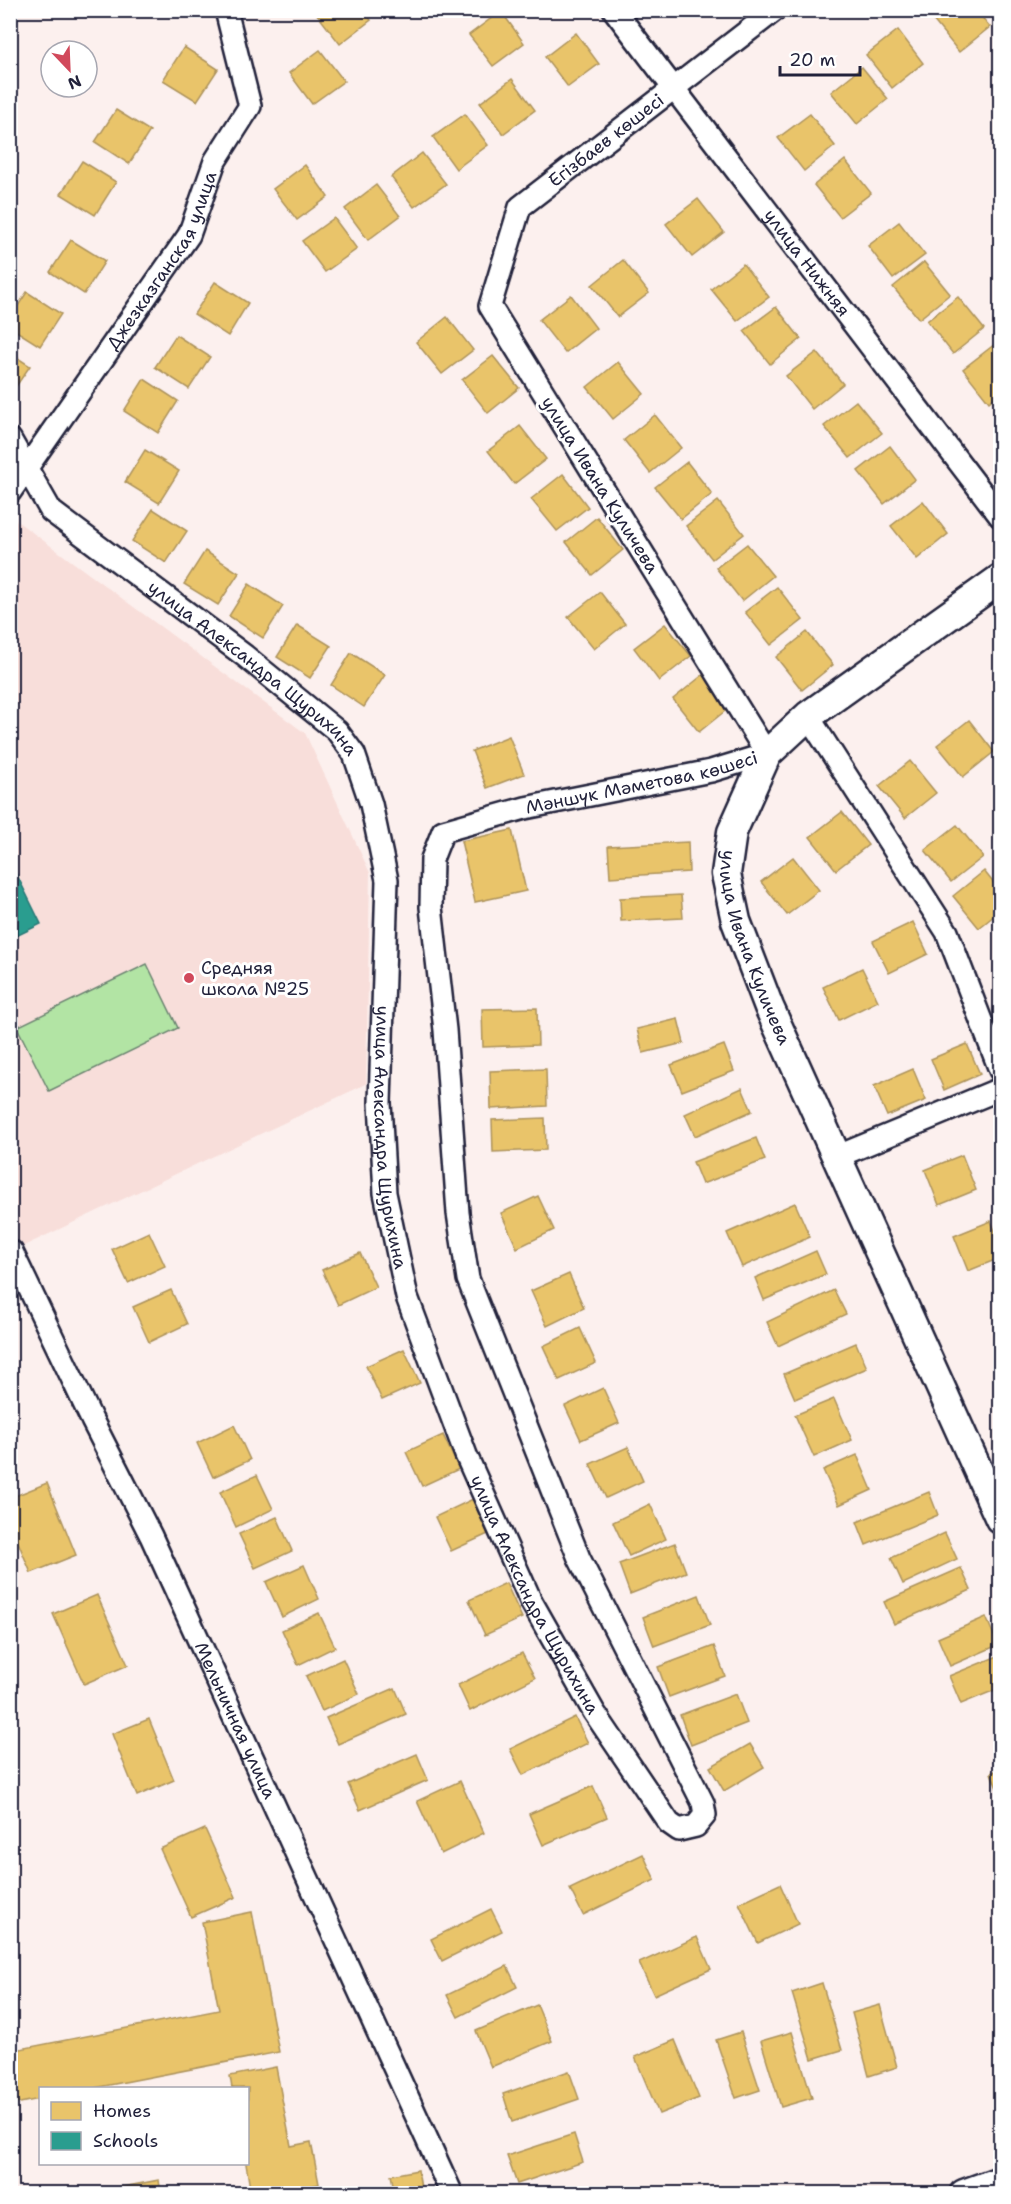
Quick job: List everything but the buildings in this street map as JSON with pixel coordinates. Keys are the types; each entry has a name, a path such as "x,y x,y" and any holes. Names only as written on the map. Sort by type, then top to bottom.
{"street":[{"name":"Джезказганская улица","path":"10,492 28,470 189,236 215,161 250,106 226,10"},
{"name":"улица Нижняя","path":"614,10 1000,516"},
{"name":"Егізбаев көшесі","path":"490,306 520,207 775,10"},
{"name":"улица Ивана Куличева","path":"490,306 767,754 732,832 726,874 736,921 748,957 1000,1519"},
{"name":"улица Александра Щурихина","path":"10,439 51,511 245,656 337,731 354,754 371,804 387,880 380,1103 385,1193 407,1297 466,1455 531,1601 594,1712 669,1823 680,1830 696,1826 705,1815 703,1803 579,1558 468,1279 458,1213 445,1030 431,907 432,858 442,831"},
{"name":"Мәншүк Мәметова көшесі","path":"442,831 525,808 711,771 767,754 807,716 1000,579"},
{"path":"807,716 947,932 1000,1070"},
{"path":"836,1156 1000,1089"},
{"name":"Мельничная улица","path":"12,1252 92,1420 151,1536 452,2193"},
{"path":"964,2193 1000,2181"}],"shaded area":[{"name":"Средняя школа №25","path":"10,516 305,733 370,873 366,1084 11,1252"}],"green space":[{"path":"147,964 178,1028 49,1091 17,1027"}],"place":[{"name":"Средняя школа №25","path":"189,978"}]}
